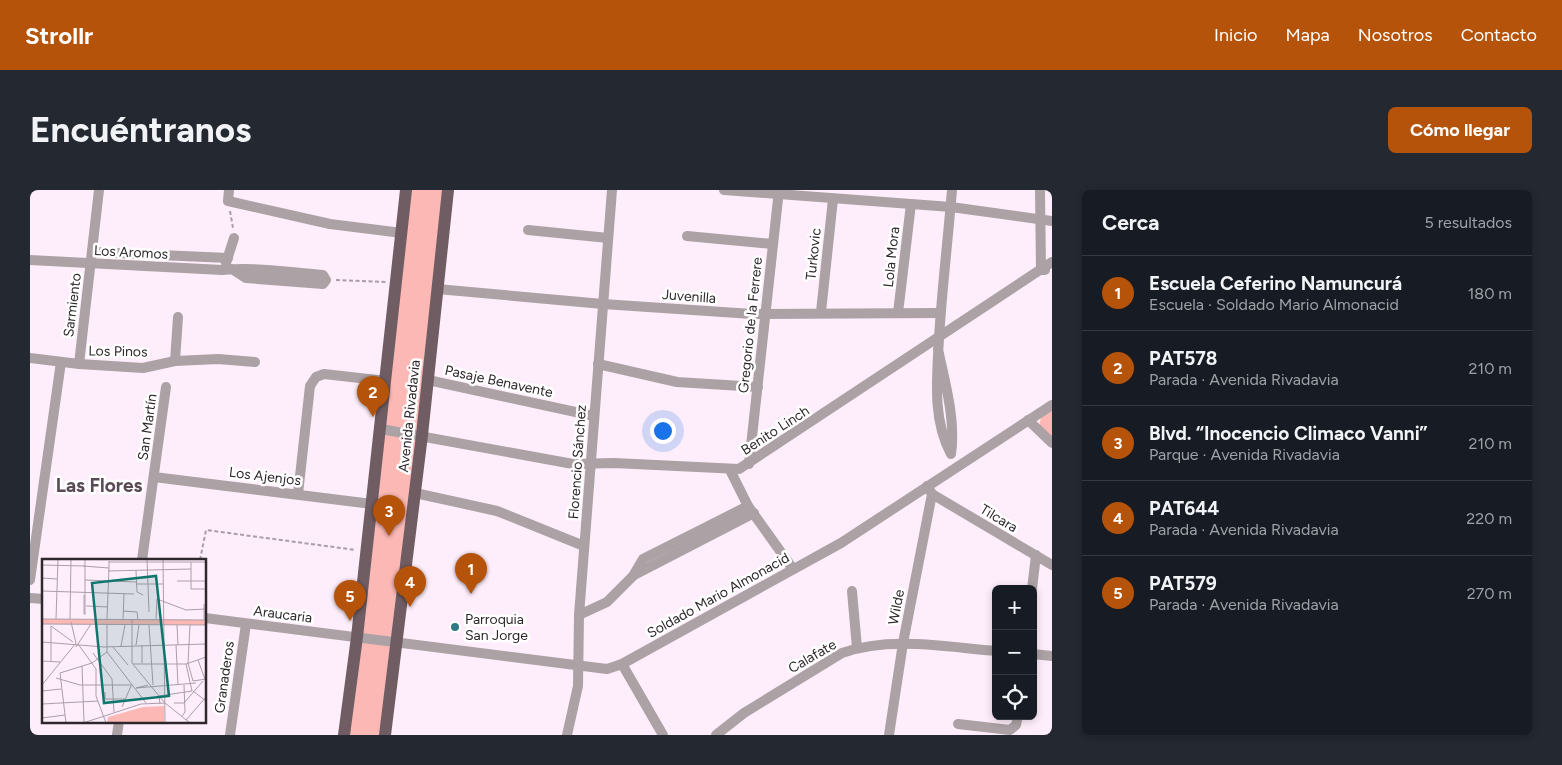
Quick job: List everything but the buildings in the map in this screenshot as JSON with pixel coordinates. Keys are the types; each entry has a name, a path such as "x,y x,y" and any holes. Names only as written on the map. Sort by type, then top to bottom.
{"main road":[{"name":"Avenida Rivadavia","path":"344,735 381,429 406,190"},
{"name":"Avenida Rivadavia","path":"385,735 422,435 448,190"}],"street":[{"name":"Sarmiento","path":"79,364 99,190"},
{"path":"229,190 228,201 330,224 402,233"},
{"name":"Florencio Sánchez","path":"567,735 578,686 584,546 612,190"},
{"path":"724,190 779,192 833,199 951,207 1052,220"},
{"path":"952,190 940,313 936,397 945,443 951,454 954,469"},
{"path":"1040,190 1041,270 1052,270"},
{"name":"Gregorio de la Ferrere","path":"749,464 779,192"},
{"name":"Turkovic","path":"821,312 833,199"},
{"name":"Lola Mora","path":"898,313 910,204"},
{"path":"528,230 608,238"},
{"path":"687,236 773,244"},
{"path":"227,270 228,258 234,238"},
{"name":"Los Aromos","path":"92,252 228,258"},
{"name":"Los Aromos","path":"30,260 227,270 246,278 323,284 326,280"},
{"name":"Benito Linch","path":"381,429 573,464 614,463 730,470 749,464 1052,262"},
{"name":"Juvenilla","path":"437,289 603,304 766,313 940,313"},
{"path":"175,361 178,317"},
{"name":"Los Pinos","path":"30,358 79,364 143,368 175,361 218,360 256,362"},
{"path":"30,580 61,362"},
{"path":"598,364 677,382 758,387"},
{"path":"298,494 310,386 316,377 324,374 386,381"},
{"name":"Pasaje Benavente","path":"428,380 594,416"},
{"name":"San Martín","path":"142,559 166,387"},
{"name":"Soldado Mario Almonacid","path":"357,637 607,669 622,664 930,490 954,469 1052,405"},
{"path":"1028,420 1052,443"},
{"path":"730,470 751,510 793,569"},
{"name":"Los Ajenjos","path":"154,477 372,504"},
{"name":"Tilcara","path":"930,490 1052,565"},
{"name":"Wilde","path":"889,735 930,490"},
{"path":"415,493 497,511 584,546"},
{"path":"580,615 607,602 633,576 751,510"},
{"path":"1032,585 1036,556"},
{"path":"852,591 857,648"},
{"name":"Araucaria","path":"206,618 357,637"},
{"name":"Granaderos","path":"230,735 246,624"},
{"name":"Calafate","path":"716,735 744,713 842,653 857,648 903,643 992,651"},
{"path":"1037,654 1052,656"},
{"path":"622,664 663,735"},
{"path":"958,724 1010,730 1016,725 1017,720"},
{"path":"117,735 119,722"}],"path":[{"path":"228,201 234,238"},
{"path":"326,280 396,283"},
{"path":"200,559 206,530 366,551"}],"shaded area":[{"path":"406,190 448,190 385,735 344,735"},
{"path":"1052,411 1052,437 1039,426 1041,417"}],"place":[{"name":"PAT578","path":"373,417"},
{"name":"Blvd. “Inocencio Climaco Vanni”","path":"389,536"},
{"name":"Escuela Ceferino Namuncurá","path":"471,594"},
{"name":"PAT644","path":"410,607"},
{"name":"PAT579","path":"350,621"},
{"name":"Parroquia San Jorge","path":"455,627"}],"district":[{"name":"Las Flores","path":"99,485"}]}
